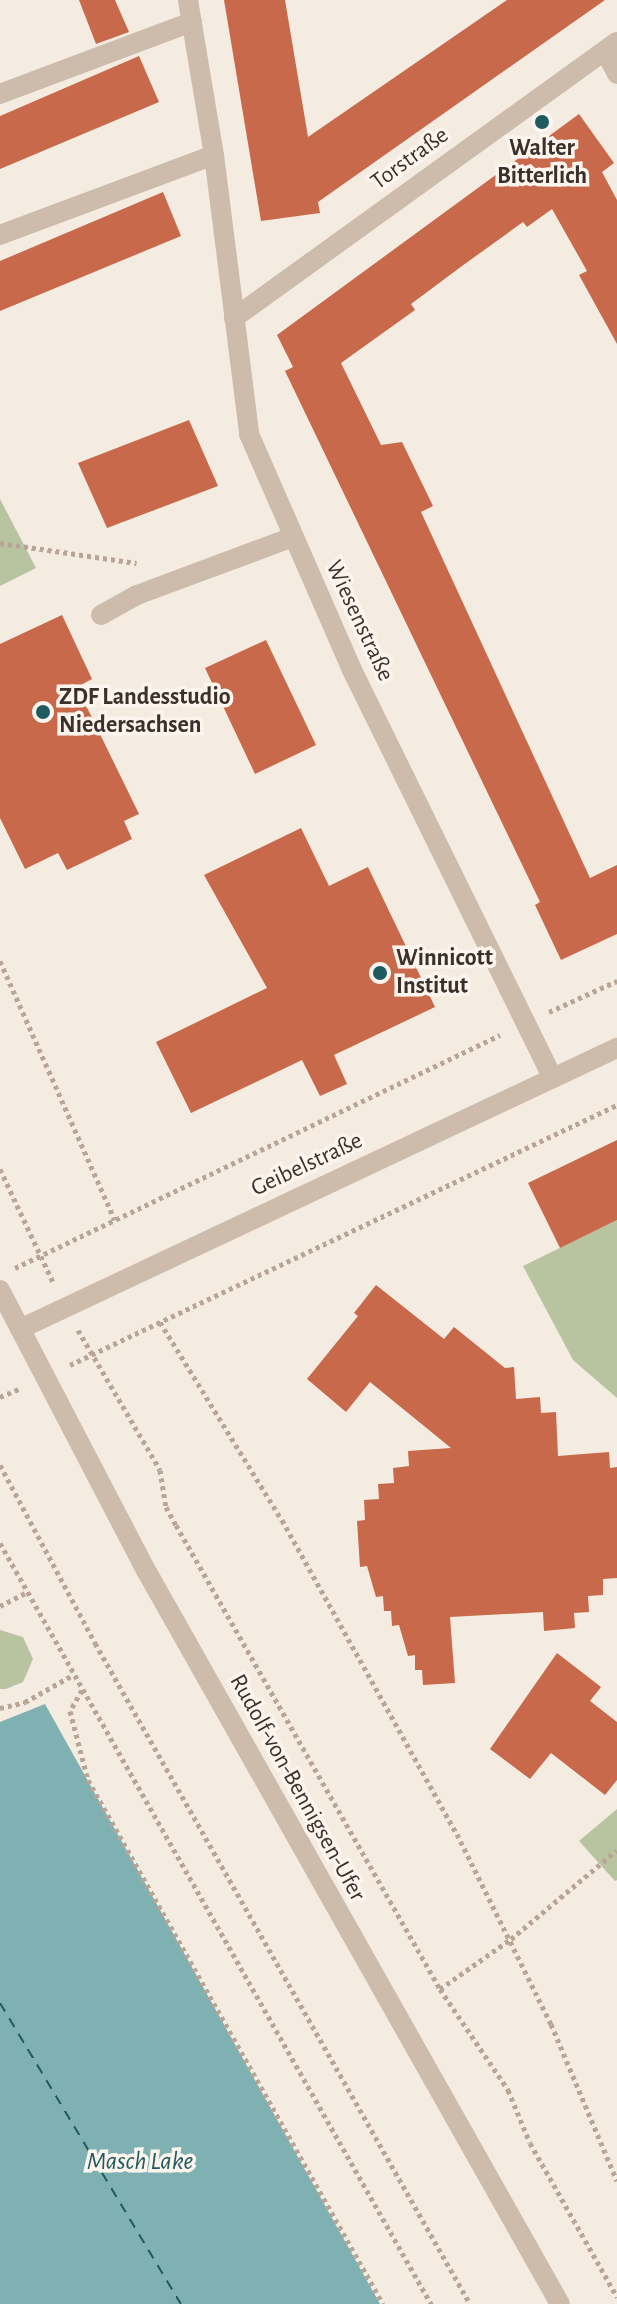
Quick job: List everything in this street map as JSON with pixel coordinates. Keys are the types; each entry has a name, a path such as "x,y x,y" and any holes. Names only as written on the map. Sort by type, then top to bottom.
{"street":[{"name":"Wiesenstraße","path":"188,0 214,155 249,434 293,537 553,1078"},
{"path":"0,94 192,22"},
{"path":"611,46 617,74"},
{"name":"Torstraße","path":"234,318 611,46"},
{"path":"0,235 214,155"},
{"path":"101,615 137,595 293,537"},
{"name":"Geibelstraße","path":"20,1329 617,1048"},
{"name":"Rudolf-von-Bennigsen-Ufer","path":"0,1290 242,1744 560,2304"}],"path":[{"path":"0,543 139,563 154,557"},
{"path":"0,961 115,1220"},
{"path":"0,1274 617,981"},
{"path":"0,1397 617,1105"},
{"path":"0,1169 39,1257 91,1355 160,1470 166,1507 440,1989 508,2090 530,2143 617,2297"},
{"path":"160,1322 282,1520 511,1939 617,2181"},
{"path":"0,1465 95,1643 470,2304"},
{"path":"0,1543 25,1593 83,1689 431,2304"},
{"path":"0,1606 25,1593"},
{"path":"0,1708 25,1702 73,1675"},
{"path":"83,1689 70,1711 88,1780 383,2304"},
{"path":"440,1989 511,1939 617,1850"}],"green space":[{"path":"0,499 36,568 0,586"},
{"path":"617,1220 617,1398 573,1360 523,1266"},
{"path":"0,1630 23,1637 33,1659 23,1682 6,1689 0,1689"},
{"path":"617,1809 617,1880 615,1881 579,1841"}],"water":[{"name":"Masch Lake","path":"45,1704 380,2304 0,2304 0,1722"}],"building":[{"path":"79,0 115,0 129,32 96,44"},
{"path":"224,0 285,0 308,137 507,0 605,0 318,202 320,213 261,221"},
{"path":"139,56 159,102 0,169 0,116"},
{"path":"579,114 614,163 602,172 617,200 617,344 579,275 587,271 552,209 527,227 523,222 462,266 411,304 415,310 341,363 381,445 402,442 433,506 421,512 590,878 617,865 617,934 561,960 535,905 540,902 285,371 293,367 277,335"},
{"path":"163,192 181,236 0,311 0,261"},
{"path":"189,420 218,486 107,528 78,463"},
{"path":"62,615 92,679 77,687 139,814 124,821 132,839 67,870 58,853 25,869 0,818 0,644"},
{"path":"266,640 316,745 255,774 205,668"},
{"name":"Winnicott Institut","path":"301,828 329,886 368,867 435,1007 334,1055 347,1084 320,1096 302,1060 191,1113 156,1042 267,988 204,875"},
{"path":"617,1140 617,1220 560,1248 528,1183"},
{"path":"376,1285 444,1339 454,1327 505,1368 514,1367 516,1399 540,1397 541,1413 556,1412 558,1456 609,1452 610,1468 617,1467 617,1578 603,1579 603,1595 588,1596 589,1612 574,1613 575,1628 544,1631 543,1612 450,1617 455,1683 423,1685 422,1670 415,1670 415,1655 408,1656 399,1625 392,1626 391,1611 384,1611 383,1596 376,1597 367,1566 360,1567 357,1521 365,1520 364,1500 379,1499 378,1484 394,1483 393,1468 409,1466 408,1451 451,1448 370,1382 346,1412 307,1379 358,1316 354,1313"},
{"path":"557,1653 601,1687 590,1701 617,1722 617,1780 605,1795 551,1753 530,1779 490,1749"}],"ferry route":[{"path":"0,2003 181,2304"}],"place":[{"name":"Walter Bitterlich","path":"542,122"},
{"name":"ZDF Landesstudio Niedersachsen","path":"43,712"},
{"name":"Winnicott Institut","path":"380,973"}]}
